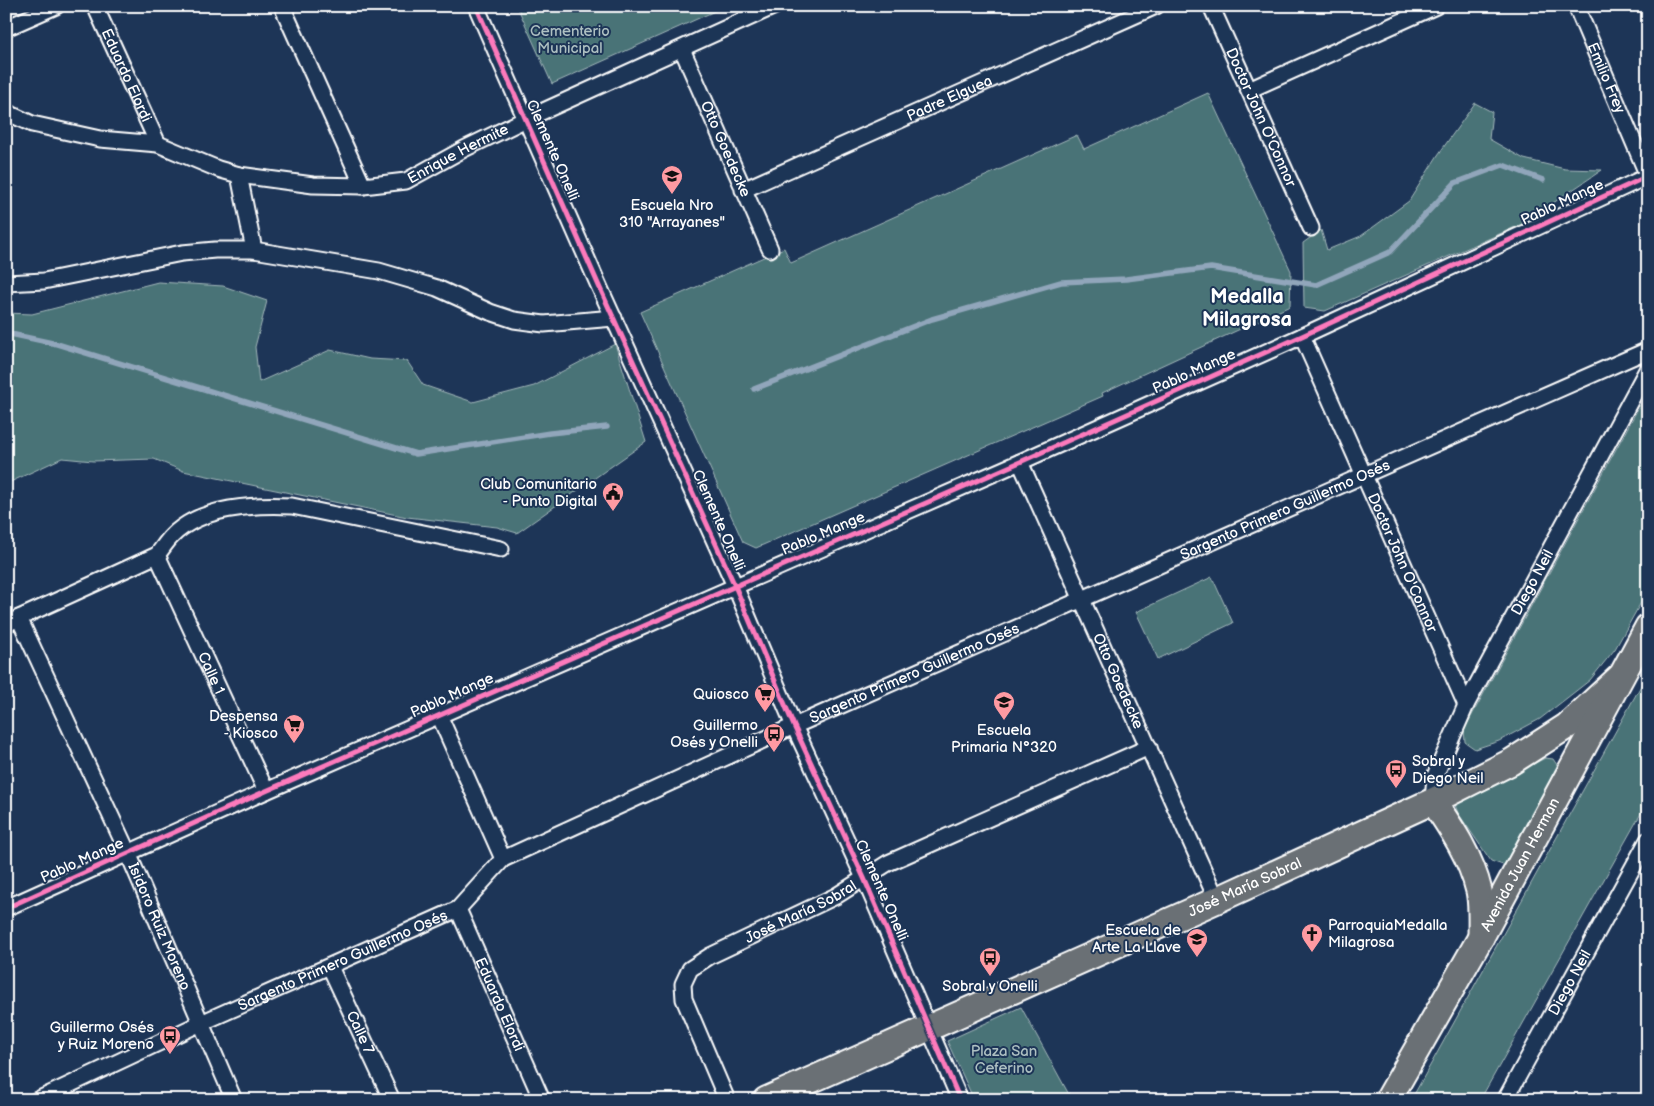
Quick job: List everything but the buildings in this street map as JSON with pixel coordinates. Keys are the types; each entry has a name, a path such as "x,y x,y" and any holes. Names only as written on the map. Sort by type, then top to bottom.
{"main road":[{"name":"Avenida Juan Herman","path":"1388,1100 1482,937 1648,627"},
{"name":"José María Sobral","path":"766,1100 1217,900 1433,801 1511,762 1567,726 1620,677"},
{"path":"1433,801 1453,829 1468,858 1479,892 1482,937"}],"street":[{"path":"6,28 56,6"},
{"name":"Eduardo Elordi","path":"94,6 158,144"},
{"path":"282,6 363,186"},
{"name":"Clemente Onelli","path":"476,6 735,586 794,726 864,878 960,1100"},
{"name":"Enrique Hermite","path":"6,112 32,124 100,139 158,144 239,175 313,185 363,186 406,180 526,119 775,6"},
{"name":"Padre Elguea","path":"743,190 1156,6"},
{"name":"Doctor John O'Connor","path":"1211,6 1311,228"},
{"path":"1249,90 1436,6"},
{"name":"Emilio Frey","path":"1576,6 1648,176"},
{"name":"Otto Goedecke","path":"682,49 770,249"},
{"path":"239,175 254,250"},
{"name":"Pablo Mange","path":"6,908 266,791 1020,462 1302,336 1648,176"},
{"path":"6,283 44,281 182,253 215,250 254,250 379,271 437,288 490,312 514,320 544,324 614,318"},
{"name":"Doctor John O'Connor","path":"1302,336 1466,705"},
{"name":"Sargento Primero Guillermo Osés","path":"37,1100 458,909 502,859 1082,598 1648,350"},
{"name":"Diego Neil","path":"1433,801 1434,776 1466,705 1648,368"},
{"name":"Otto Goedecke","path":"1020,462 1217,900"},
{"path":"13,621 157,555 172,536 190,523 211,513 266,505 292,506 501,549"},
{"name":"Calle 1","path":"157,555 266,791"},
{"name":"Isidoro Ruiz Moreno","path":"13,621 128,853 234,1100"},
{"path":"439,715 502,859"},
{"name":"José María Sobral","path":"727,1100 684,999 683,984 690,969 710,956 836,896 888,863 1148,747"},
{"name":"Diego Neil","path":"1505,1100 1648,840"},
{"name":"Eduardo Elordi","path":"458,909 542,1100"},
{"name":"Calle 7","path":"330,966 392,1100"}],"green space":[{"name":"Cementerio Municipal","path":"517,6 726,6 552,84"},
{"path":"1208,93 1291,271 1290,306 1102,393 1103,396 756,548 743,542 640,312 784,248 791,263 1077,135 1084,149"},
{"path":"1475,103 1492,112 1489,139 1524,159 1565,169 1602,170 1522,224 1325,311 1304,308 1303,243 1321,230 1327,250 1361,236 1409,201 1438,155"},
{"path":"158,282 223,286 267,301 255,347 259,382 330,350 370,359 407,361 423,385 473,402 534,386 615,344 646,442 517,533 497,527 407,517 183,471 154,459 93,461 62,458 6,484 6,313 32,314"},
{"path":"1648,390 1648,590 1615,649 1590,680 1540,719 1499,741 1475,749 1465,742 1464,730"},
{"path":"1212,577 1233,623 1158,659 1136,612"},
{"path":"1648,673 1648,801 1480,1100 1411,1100"},
{"path":"1545,758 1553,759 1559,768 1509,860 1503,865 1491,861 1458,813 1455,805"},
{"name":"Plaza San Ceferino","path":"1021,1007 1072,1100 974,1100 947,1041"}],"waterway":[{"path":"754,389 932,319 1061,282 1126,279 1211,268 1316,285 1390,252 1455,183 1503,165 1543,180"},
{"path":"6,333 57,344 416,454 550,433 607,427"}],"cycle path":[{"path":"476,6 599,286 735,586 794,726 864,878 960,1100"},
{"path":"6,908 266,791 1020,462 1302,336 1648,176"}],"place":[{"name":"Escuela Nro 310 \"Arrayanes\"","path":"672,195"},
{"name":"Club Comunitario - Punto Digital","path":"613,512"},
{"name":"Quiosco","path":"765,713"},
{"name":"Escuela Primaria N°320","path":"1004,721"},
{"name":"Despensa - Kiosco","path":"294,744"},
{"name":"Guillermo Osés y Onelli","path":"774,753"},
{"name":"Sobral y Diego Neil","path":"1396,789"},
{"name":"ParroquiaMedalla Milagrosa","path":"1312,953"},
{"name":"Escuela de Arte La Llave","path":"1197,958"},
{"name":"Sobral y Onelli","path":"990,977"},
{"name":"Guillermo Osés y Ruiz Moreno","path":"170,1055"}],"district":[{"name":"Medalla Milagrosa","path":"1247,308"}]}
